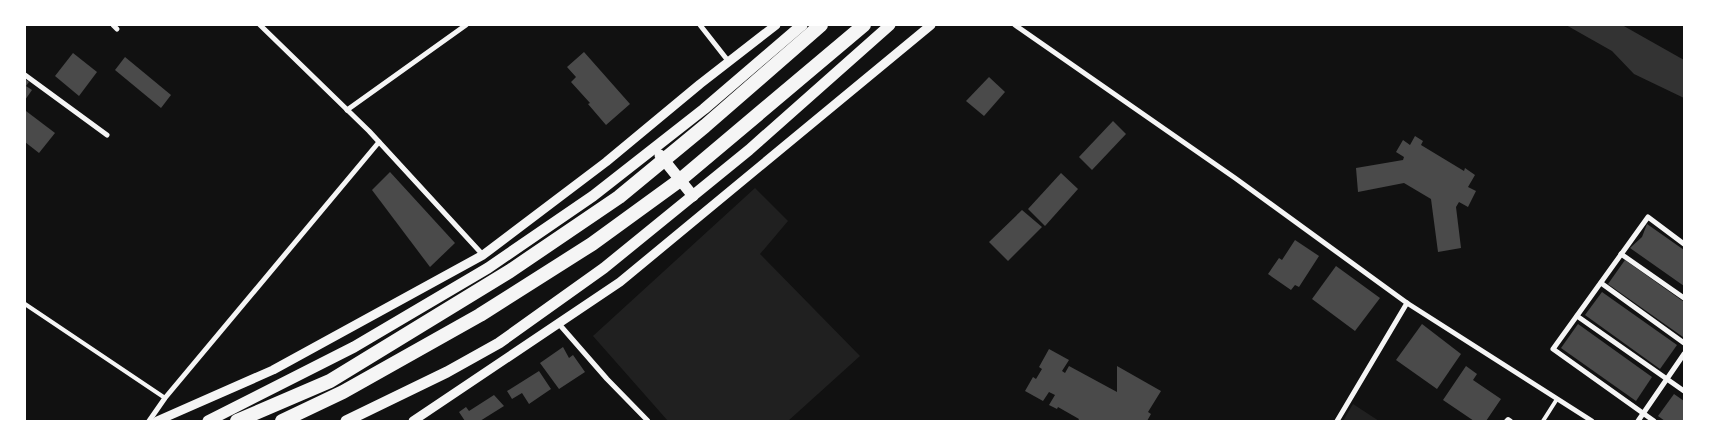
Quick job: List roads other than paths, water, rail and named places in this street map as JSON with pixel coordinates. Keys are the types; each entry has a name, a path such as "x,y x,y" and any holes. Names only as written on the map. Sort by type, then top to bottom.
{"highway":[{"path":"237,421 330,381 510,271 620,197 821,25"},
{"path":"282,421 343,392 480,315 592,244 680,180 864,25"}],"main road":[{"path":"208,421 354,347 488,268 593,196 704,109 802,25"},
{"path":"346,421 448,372 499,343 604,268 757,143 890,25"},
{"path":"654,148 693,196"}],"street":[{"path":"260,25 379,142 484,255"},
{"path":"266,31 272,25"},
{"path":"347,110 466,25"},
{"path":"700,25 729,62"},
{"path":"157,421 274,370 484,255 606,162 776,25"},
{"path":"413,421 620,282 931,25"},
{"path":"1015,25 1235,178 1408,303 1592,421"},
{"path":"25,76 107,135"},
{"path":"149,421 165,398 379,142"},
{"path":"1654,421 1553,349 1648,217 1684,244"},
{"path":"1621,254 1684,298"},
{"path":"1601,283 1684,343"},
{"path":"1337,421 1408,303"},
{"path":"1577,316 1684,391"},
{"path":"559,324 607,379 648,421"},
{"path":"1638,421 1684,354"}],"lane":[{"path":"25,304 165,398"},
{"path":"1543,421 1557,399"},
{"path":"1506,421 1508,419 1511,421"}]}
